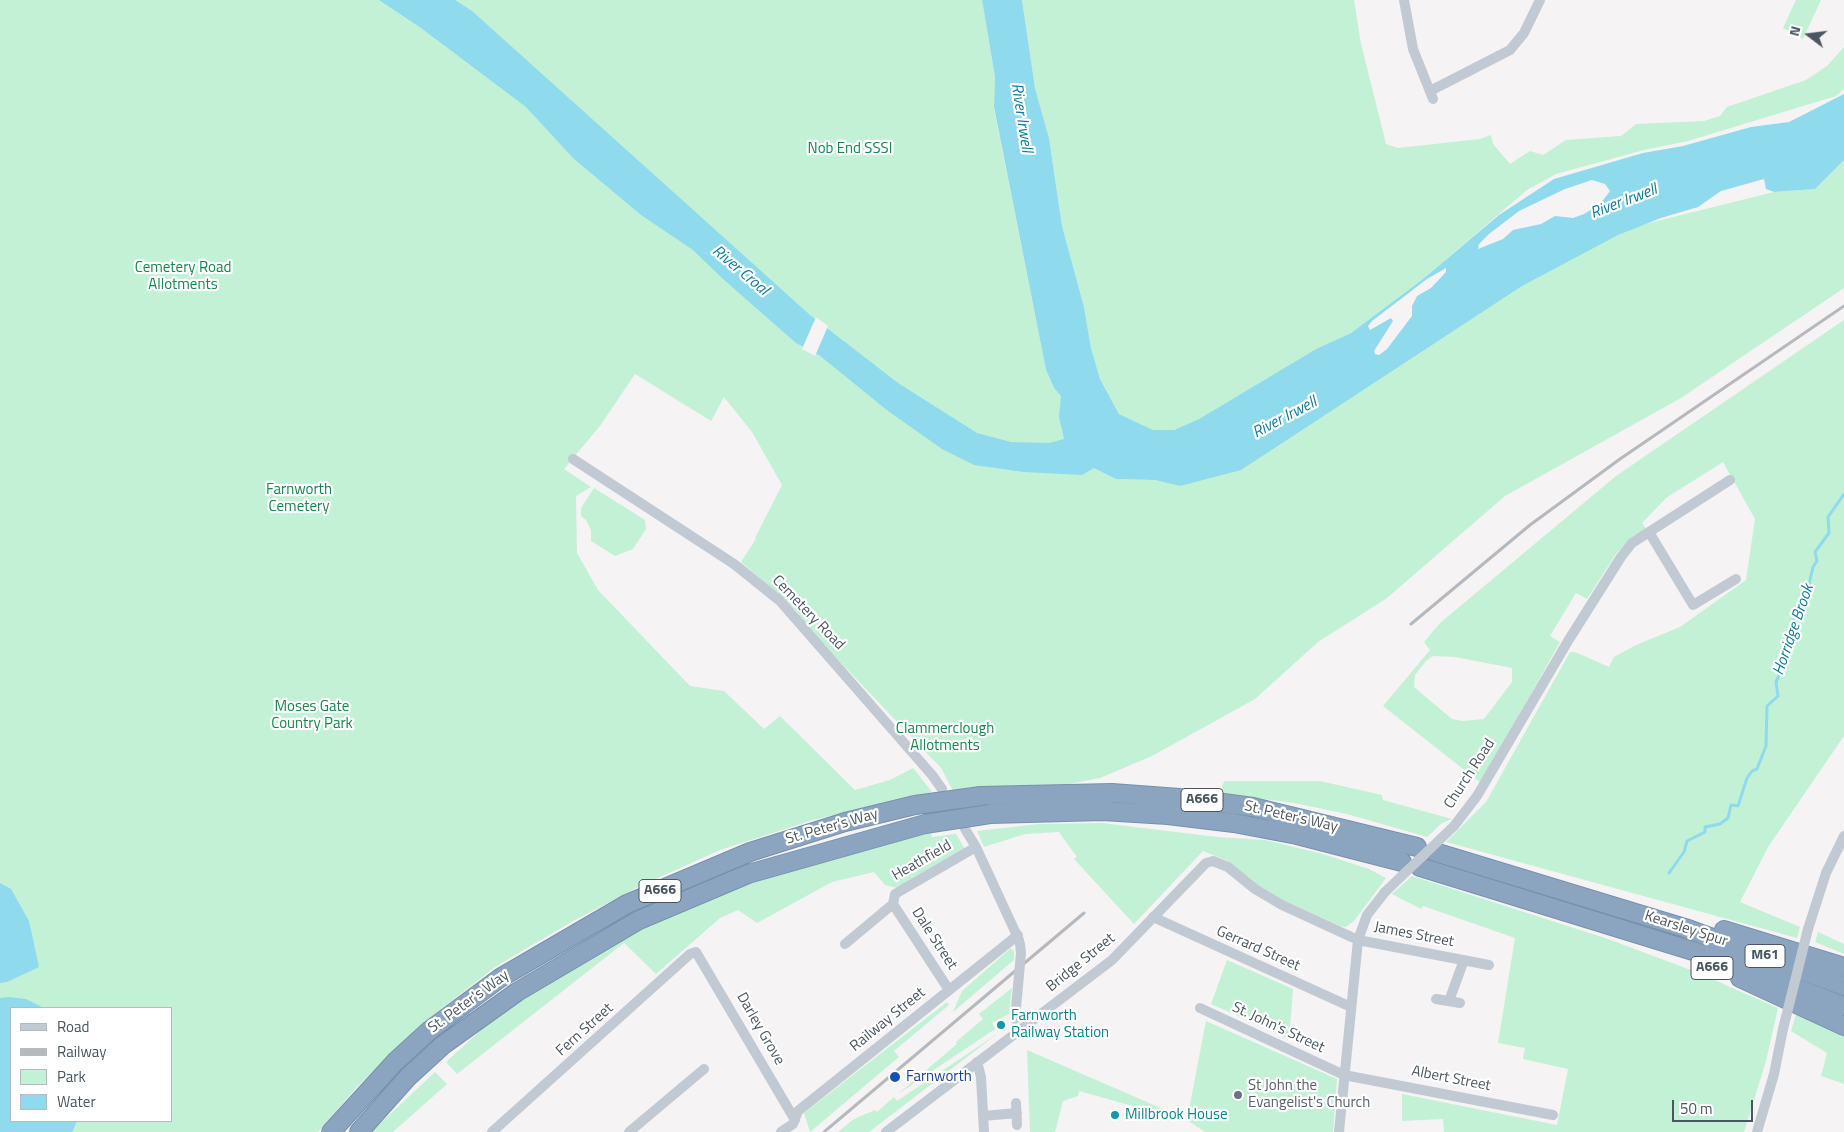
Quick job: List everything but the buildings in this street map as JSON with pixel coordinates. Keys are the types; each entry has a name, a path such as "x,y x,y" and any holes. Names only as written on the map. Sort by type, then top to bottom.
{"highway":[{"name":"St. Peter's Way","path":"332,1132 395,1062 430,1030 500,978 628,904 750,852 845,822 915,805 981,796 1112,793 1193,799 1253,807 1417,847"},
{"name":"St. Peter's Way","path":"359,1132 408,1077 443,1045 517,992 639,920 748,874 926,824 990,814 1103,811 1196,818 1297,835 1402,862"},
{"path":"1436,852 1582,897 1658,912 1775,944 1844,967"},
{"name":"A666","path":"1420,867 1578,915 1756,985 1844,1026"},
{"name":"Kearsley Spur","path":"1582,897 1685,928 1844,986"},
{"name":"M61","path":"1578,915 1679,946 1788,984 1844,1006"}],"street":[{"path":"1404,0 1413,49 1431,95 1510,50 1524,33 1540,0"},
{"name":"Cemetery Road","path":"572,460 734,564 780,601 932,775 942,789"},
{"name":"Church Road","path":"1340,1132 1358,940 1367,915 1385,892 1454,826 1477,796 1568,642 1632,543 1730,480"},
{"path":"1649,532 1693,605 1736,579"},
{"path":"965,829 976,847 1019,940 1021,953 1015,1019 1016,1032"},
{"path":"1757,1132 1774,1074 1782,1029 1808,929 1826,874 1844,836"},
{"name":"Heathfield","path":"844,944 893,904 896,894 976,847"},
{"name":"Bridge Street","path":"893,1130 977,1062 1112,960 1200,867 1213,861"},
{"name":"James Street","path":"1213,861 1228,866 1255,889 1282,905 1358,940 1489,965"},
{"name":"Dale Street","path":"893,904 949,990"},
{"name":"Gerrard Street","path":"1153,917 1351,1007"},
{"name":"Railway Street","path":"781,1132 795,1120 798,1111 949,990 1019,940"},
{"name":"Darley Grove","path":"698,953 795,1120"},
{"name":"Fern Street","path":"492,1132 690,954 698,953"},
{"name":"James Street","path":"1449,1001 1464,960"},
{"path":"1436,999 1460,1003"},
{"name":"St. John's Street","path":"1200,1008 1344,1075"},
{"path":"977,1062 981,1077 984,1132"},
{"path":"629,1132 704,1069"},
{"name":"Albert Street","path":"1344,1075 1553,1115"},
{"path":"983,1116 1017,1108 1017,1125"}],"green space":[{"name":"Moses Gate Country Park","path":"0,0 982,0 995,77 994,109 1046,370 1054,388 1061,396 1061,428 1065,439 1116,479 1155,480 1180,486 1613,232 1774,192 1815,189 1844,160 1844,288 1681,398 1505,496 1387,598 1318,642 1255,699 1152,756 1100,778 1047,788 954,793 941,768 826,647 787,602 741,562 756,539 782,485 752,432 724,397 711,421 635,374 600,426 564,469 591,487 576,496 577,553 598,590 690,686 724,691 764,729 780,716 855,790 890,780 913,768 932,792 813,820 723,849 644,884 573,921 495,967 423,1023 356,1088 318,1132 0,1132"},
{"path":"1022,0 1354,0 1361,44 1386,144 1398,148 1480,139 1491,135 1493,144 1510,164 1530,151 1543,155 1566,140 1621,136 1636,124 1704,121 1720,116 1727,107 1806,80 1827,66 1844,47 1844,89 1836,96 1688,141 1644,150 1556,174 1527,190 1423,279 1351,333 1316,349 1199,419 1174,430 1153,430 1119,414 1100,379 1091,348 1084,307 1062,226 1049,138 1035,88"},
{"path":"1796,0 1821,0 1803,39 1783,28"},
{"path":"1844,320 1844,736 1768,847 1740,902 1800,927 1797,938 1446,842 1486,802 1570,652 1575,652 1609,667 1614,657 1636,645 1680,627 1746,580 1755,519 1723,462 1666,498 1642,523 1646,529 1633,536 1616,554 1587,599 1576,593 1550,636 1560,642 1481,783 1383,706 1430,650 1424,642 1440,623 1616,476","holes":["1433,656 1455,657 1512,668 1512,682 1484,719 1462,721 1452,719 1414,687 1415,675 1426,661"]},
{"path":"594,488 645,520 646,529 633,549 615,556 591,541 591,530 586,520 581,516 581,508"},
{"path":"1225,781 1320,781 1382,795 1383,800 1452,819 1442,823 1427,837 1347,814 1294,803 1224,794 1222,785"},
{"path":"1102,823 1217,837 1265,840 1323,854 1369,869 1386,878 1354,921 1346,927 1283,900 1259,886 1228,861 1203,851 1134,924 1074,859 1077,857 1059,832 1025,834 984,847 977,831 1039,824"},
{"path":"931,833 932,837 956,834 965,849 897,888 885,885 874,872 832,882 757,923 738,910 720,918 656,974 624,943 457,1074 446,1062 480,1031 517,1002 618,938 730,887 861,847"},
{"path":"1412,876 1608,939 1696,972 1778,1008 1766,1061 1744,1132 1444,1132 1443,1119 1402,1121 1402,1094 1557,1125 1568,1069 1523,1059 1525,1048 1498,1043 1515,938 1423,906 1421,909 1392,894"},
{"path":"1571,901 1694,938 1786,970 1785,975 1573,906"},
{"path":"1818,932 1844,944 1844,954 1815,942"},
{"path":"1011,948 1014,952 1014,960 953,1012 962,991"},
{"path":"1227,960 1293,989 1289,1039 1211,1004"},
{"path":"1012,988 1009,1014 992,1023 995,1029 898,1094 957,1044 956,1042 983,1019 979,1014"},
{"path":"947,1002 949,1005 894,1051 899,1057 810,1132 804,1113"},
{"path":"1796,1014 1844,1036 1844,1084 1821,1076 1827,1053 1791,1031"},
{"path":"1206,1021 1337,1079 1333,1132 1205,1132 1187,1120"},
{"path":"997,1034 869,1132 838,1132 854,1119 875,1110 877,1112 894,1097 897,1101"},
{"path":"1027,1050 1163,1109 1161,1114 1079,1091 1078,1096 1063,1101 1055,1132 1030,1132"},
{"path":"435,1072 447,1084 393,1132 371,1132"}],"water":[{"path":"379,0 455,0 472,11 810,315 898,383 977,433 1011,442 1049,443 1064,439 1059,417 1061,396 1054,388 1046,370 994,107 995,77 982,0 1022,0 1035,88 1049,138 1062,226 1084,307 1091,348 1100,379 1119,414 1153,430 1174,430 1199,419 1316,349 1351,333 1423,279 1499,215 1554,179 1643,153 1683,146 1751,127 1789,122 1844,94 1844,160 1815,189 1774,192 1766,189 1764,179 1721,191 1698,207 1661,218 1618,235 1522,286 1241,470 1180,486 1155,480 1116,479 1094,468 1082,475 1024,472 974,465 942,449 888,411 819,355 796,343 693,250 641,215 573,158 526,107 421,28","holes":["1592,180 1605,184 1610,191 1601,203 1584,214 1573,218 1555,216 1541,224 1513,230 1503,239 1478,249 1479,244 1489,234 1519,211 1565,189","1446,268 1446,272 1431,288 1417,296 1412,306 1412,316 1387,349 1379,355 1375,354 1374,351 1393,321 1391,318 1370,330 1368,326 1372,321 1427,279"]},
{"path":"0,883 11,889 29,921 39,967 7,982 0,983"},
{"path":"0,998 26,999 42,1007 10,1007 10,1122 77,1122 72,1132 0,1132"}],"pier":[{"path":"816,317 828,326 815,356 802,349"}],"waterway":[{"name":"Horridge Brook","path":"1669,873 1684,852 1687,841 1705,832 1705,827 1720,824 1728,818 1731,805 1738,806 1747,778 1752,771 1757,769 1766,746 1767,706 1778,696 1776,682 1782,669 1782,659 1799,603 1807,593 1813,567 1817,561 1815,552 1829,533 1828,517 1844,494"}],"railway":[{"path":"1411,624 1530,525 1620,459 1844,306"},
{"path":"824,1132 1084,913"}],"place":[{"name":"Farnworth Railway Station","path":"1001,1025"},
{"name":"Farnworth","path":"895,1077"},
{"name":"St John the Evangelist's Church","path":"1238,1095"},
{"name":"Millbrook House","path":"1115,1115"}],"water label":[{"name":"River Irwell","path":"1021,118"},
{"name":"River Irwell","path":"1624,202"},
{"name":"River Croal","path":"740,271"},
{"name":"River Irwell","path":"1285,418"}],"park label":[{"name":"Nob End SSSI","path":"850,149"},
{"name":"Cemetery Road Allotments","path":"183,276"},
{"name":"Farnworth Cemetery","path":"299,498"},
{"name":"Clammerclough Allotments","path":"945,738"}]}
